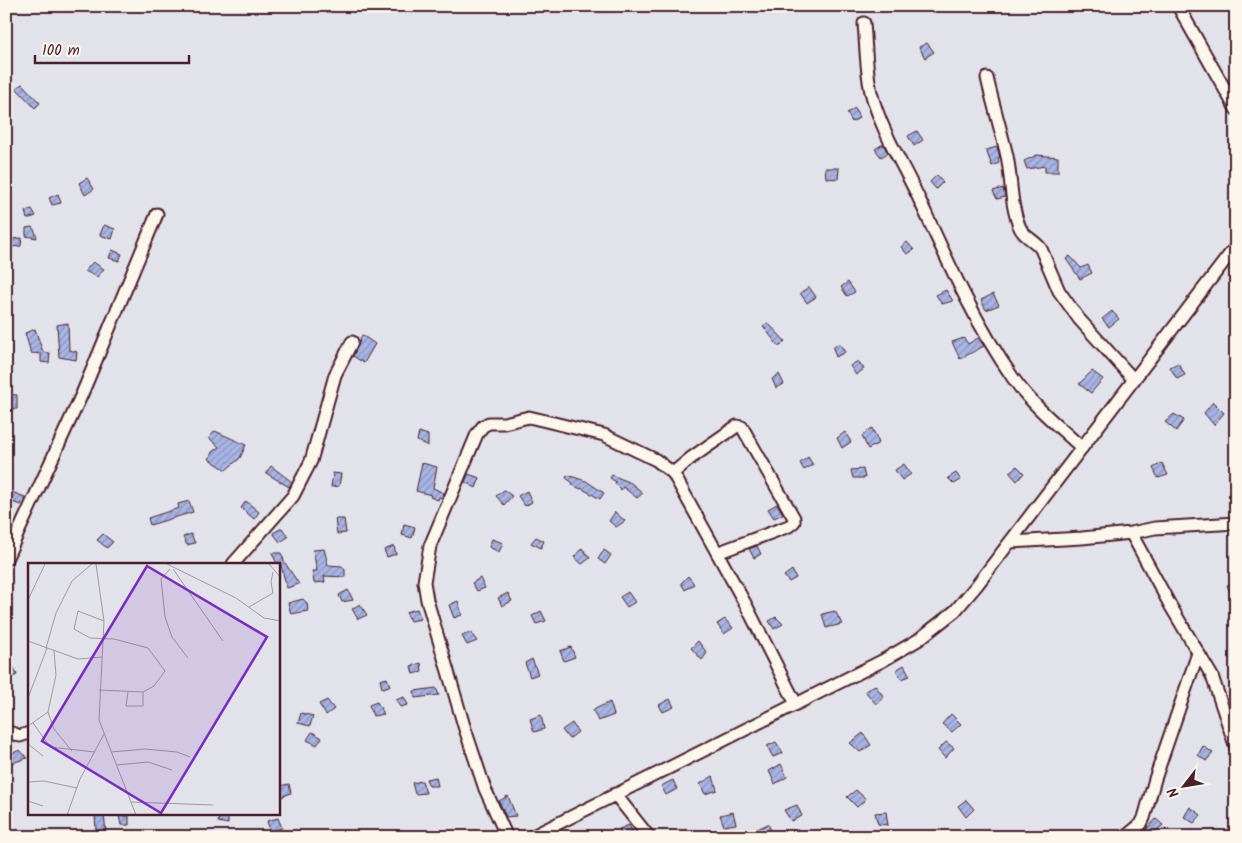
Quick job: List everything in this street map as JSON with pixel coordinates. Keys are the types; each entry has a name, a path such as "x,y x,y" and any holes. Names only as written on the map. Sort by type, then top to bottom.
{"street":[{"path":"1178,6 1236,109"},
{"path":"864,23 871,90 877,110 899,162 920,201 959,285 1013,379 1036,406 1082,448"},
{"path":"987,78 1007,158 1010,193 1020,227 1028,238 1038,244 1059,290 1078,319 1134,380"},
{"path":"6,559 82,394 157,214"},
{"path":"532,837 882,661 918,640 955,611 1236,246"},
{"path":"234,563 293,496 311,461 335,375 352,342"},
{"path":"507,837 485,789 467,735 427,600 424,582 430,546 477,434 483,426 489,423 529,417 604,435 656,460 673,473 747,606 796,704"},
{"path":"673,473 691,458 738,426 742,427 794,518 794,522 789,526 717,552"},
{"path":"1010,542 1131,533 1155,528 1236,523"},
{"path":"1131,533 1212,676 1236,748"},
{"path":"1125,837 1144,818 1155,779 1198,653"},
{"path":"6,731 20,736 28,733"},
{"path":"615,794 650,837"},
{"path":"1234,837 1236,831"}],"building":[{"path":"927,43 934,52 925,58 919,47"},
{"path":"22,84 40,103 35,108 16,88"},
{"path":"855,108 859,118 852,122 847,113"},
{"path":"917,131 923,140 914,146 908,136"},
{"path":"883,144 888,153 881,157 875,149"},
{"path":"997,147 1000,157 998,158 999,163 992,166 986,150"},
{"path":"1037,155 1058,157 1058,172 1045,172 1045,166 1027,169 1024,161"},
{"path":"825,168 839,168 838,179 826,178"},
{"path":"937,175 943,182 936,189 930,182"},
{"path":"87,178 94,189 85,195 79,183"},
{"path":"1003,188 1005,197 997,199 993,191"},
{"path":"58,194 61,203 52,205 49,198"},
{"path":"32,209 36,216 27,219 25,211"},
{"path":"104,225 115,229 112,239 100,235"},
{"path":"32,227 37,238 26,236 26,228"},
{"path":"22,238 21,246 12,247 12,239"},
{"path":"907,242 914,250 907,254 901,247"},
{"path":"112,250 122,254 119,261 109,258"},
{"path":"1070,256 1081,268 1088,265 1092,273 1080,279 1066,259"},
{"path":"93,262 104,269 97,277 85,271"},
{"path":"848,282 855,292 847,296 841,287"},
{"path":"809,287 816,297 807,303 800,293"},
{"path":"946,290 953,301 942,304 936,295"},
{"path":"993,294 999,305 986,310 981,300"},
{"path":"1112,311 1119,319 1109,327 1102,319"},
{"path":"68,323 69,350 77,352 76,360 59,357 57,325"},
{"path":"768,323 785,341 779,347 763,326"},
{"path":"35,329 43,352 50,353 49,363 41,362 41,354 31,353 25,333"},
{"path":"362,335 375,344 364,363 353,356"},
{"path":"964,338 968,344 978,338 984,346 960,359 952,342"},
{"path":"839,343 845,352 836,357 833,348"},
{"path":"858,361 864,369 856,375 850,366"},
{"path":"1178,363 1185,375 1177,379 1170,367"},
{"path":"1092,371 1103,379 1091,393 1079,384"},
{"path":"779,374 784,384 776,388 772,379"},
{"path":"6,394 17,395 17,409 6,408"},
{"path":"1213,402 1224,413 1214,425 1204,413"},
{"path":"1174,414 1184,420 1176,431 1165,422"},
{"path":"872,428 879,443 868,449 862,436"},
{"path":"215,431 246,445 240,458 226,470 209,459 212,452 219,447 209,438"},
{"path":"419,432 428,435 428,446 417,441"},
{"path":"845,432 851,442 842,448 837,438"},
{"path":"808,457 813,465 804,470 800,463"},
{"path":"422,463 437,467 433,488 444,493 442,498 439,497 438,500 430,497 431,495 416,491"},
{"path":"1162,463 1168,475 1158,478 1153,468"},
{"path":"904,464 911,474 902,480 895,470"},
{"path":"271,466 292,482 289,487 266,473"},
{"path":"1017,466 1024,473 1017,481 1009,472"},
{"path":"863,469 865,478 853,478 851,470"},
{"path":"333,473 341,474 339,486 331,487"},
{"path":"956,473 961,480 954,484 948,478"},
{"path":"468,474 480,478 476,488 465,482"},
{"path":"567,475 586,481 604,493 600,499 572,485 573,483 566,478"},
{"path":"612,475 631,483 643,493 637,498 623,487 621,490 615,484 616,482 610,478"},
{"path":"504,490 512,496 504,505 496,496"},
{"path":"527,491 532,502 525,506 518,496"},
{"path":"12,492 25,497 21,505 8,501"},
{"path":"189,501 193,512 150,525 148,518 179,508 178,504"},
{"path":"246,501 259,512 254,519 241,508"},
{"path":"777,504 783,514 774,518 768,509"},
{"path":"615,512 625,521 616,527 609,521"},
{"path":"335,519 344,519 346,533 337,534"},
{"path":"404,524 415,527 412,538 402,535"},
{"path":"282,528 288,537 280,542 273,533"},
{"path":"103,534 113,542 107,548 97,540"},
{"path":"191,534 195,543 187,545 183,537"},
{"path":"536,537 544,541 541,548 531,543"},
{"path":"492,539 503,543 499,552 489,547"},
{"path":"394,546 396,554 387,557 384,550"},
{"path":"757,546 761,554 754,558 749,549"},
{"path":"582,548 590,558 582,564 574,557"},
{"path":"324,549 328,565 342,566 345,570 345,577 324,576 325,582 314,583 312,571 317,571 313,550"},
{"path":"604,550 611,555 605,564 598,559"},
{"path":"272,553 281,553 283,560 299,584 287,588 280,562 277,563"},
{"path":"792,570 796,578 789,582 784,576"},
{"path":"688,576 694,584 685,590 681,583"},
{"path":"480,578 485,588 477,591 472,583"},
{"path":"1236,582 1236,606 1235,606 1227,585"},
{"path":"348,590 353,600 342,602 339,595"},
{"path":"628,592 635,602 627,607 620,597"},
{"path":"508,593 512,601 502,606 498,598"},
{"path":"303,599 307,603 308,611 291,614 288,603"},
{"path":"458,601 462,615 454,618 449,605"},
{"path":"360,604 367,615 358,619 352,609"},
{"path":"417,609 421,619 410,621 406,612"},
{"path":"541,611 546,621 536,624 532,616"},
{"path":"835,611 842,624 826,628 822,614"},
{"path":"776,617 783,624 774,629 769,621"},
{"path":"725,619 733,628 724,634 717,624"},
{"path":"470,632 477,641 467,645 462,636"},
{"path":"698,641 707,653 702,660 691,648"},
{"path":"571,647 575,657 564,661 560,651"},
{"path":"532,659 538,674 530,677 525,663"},
{"path":"421,663 422,672 413,674 411,666"},
{"path":"904,665 910,676 902,679 896,670"},
{"path":"13,666 17,675 9,679 6,671"},
{"path":"387,678 390,686 382,688 380,680"},
{"path":"875,685 884,697 876,704 865,691"},
{"path":"436,688 439,695 415,698 414,691"},
{"path":"404,697 408,705 400,707 396,700"},
{"path":"670,699 674,707 663,712 659,705"},
{"path":"327,700 334,709 326,715 319,704"},
{"path":"377,702 384,714 373,716 369,705"},
{"path":"610,702 614,715 598,721 593,710"},
{"path":"301,713 313,716 310,726 298,723"},
{"path":"951,714 961,724 952,732 942,724"},
{"path":"541,715 544,729 534,732 530,719"},
{"path":"572,723 578,732 569,739 562,730"},
{"path":"312,732 322,738 317,745 307,740"},
{"path":"863,733 871,745 860,752 850,743"},
{"path":"776,742 783,753 773,757 767,746"},
{"path":"946,742 954,748 945,758 938,750"},
{"path":"1203,746 1213,753 1206,761 1198,755"},
{"path":"20,750 27,758 6,765 6,756"},
{"path":"781,764 787,777 775,784 769,771"},
{"path":"713,776 717,790 705,794 700,784"},
{"path":"436,777 438,786 429,786 426,779"},
{"path":"673,780 677,789 666,795 661,786"},
{"path":"422,781 426,793 415,794 412,783"},
{"path":"289,784 291,793 281,797 280,786"},
{"path":"856,790 866,799 857,807 847,797"},
{"path":"508,796 516,816 506,817 499,801"},
{"path":"966,800 974,809 966,817 958,806"},
{"path":"797,805 802,816 791,821 784,810"},
{"path":"1190,807 1201,815 1194,823 1184,817"},
{"path":"733,812 736,824 724,826 720,815"},
{"path":"886,812 888,825 878,824 875,813"},
{"path":"95,816 104,816 106,833 96,832"},
{"path":"119,816 129,816 129,825 121,825"},
{"path":"220,816 228,816 228,824 218,822"},
{"path":"278,818 282,828 270,831 267,821"},
{"path":"1156,819 1163,825 1150,836 1146,830"},
{"path":"768,824 774,837 740,837"},
{"path":"629,825 635,837 622,837 619,829"}]}
